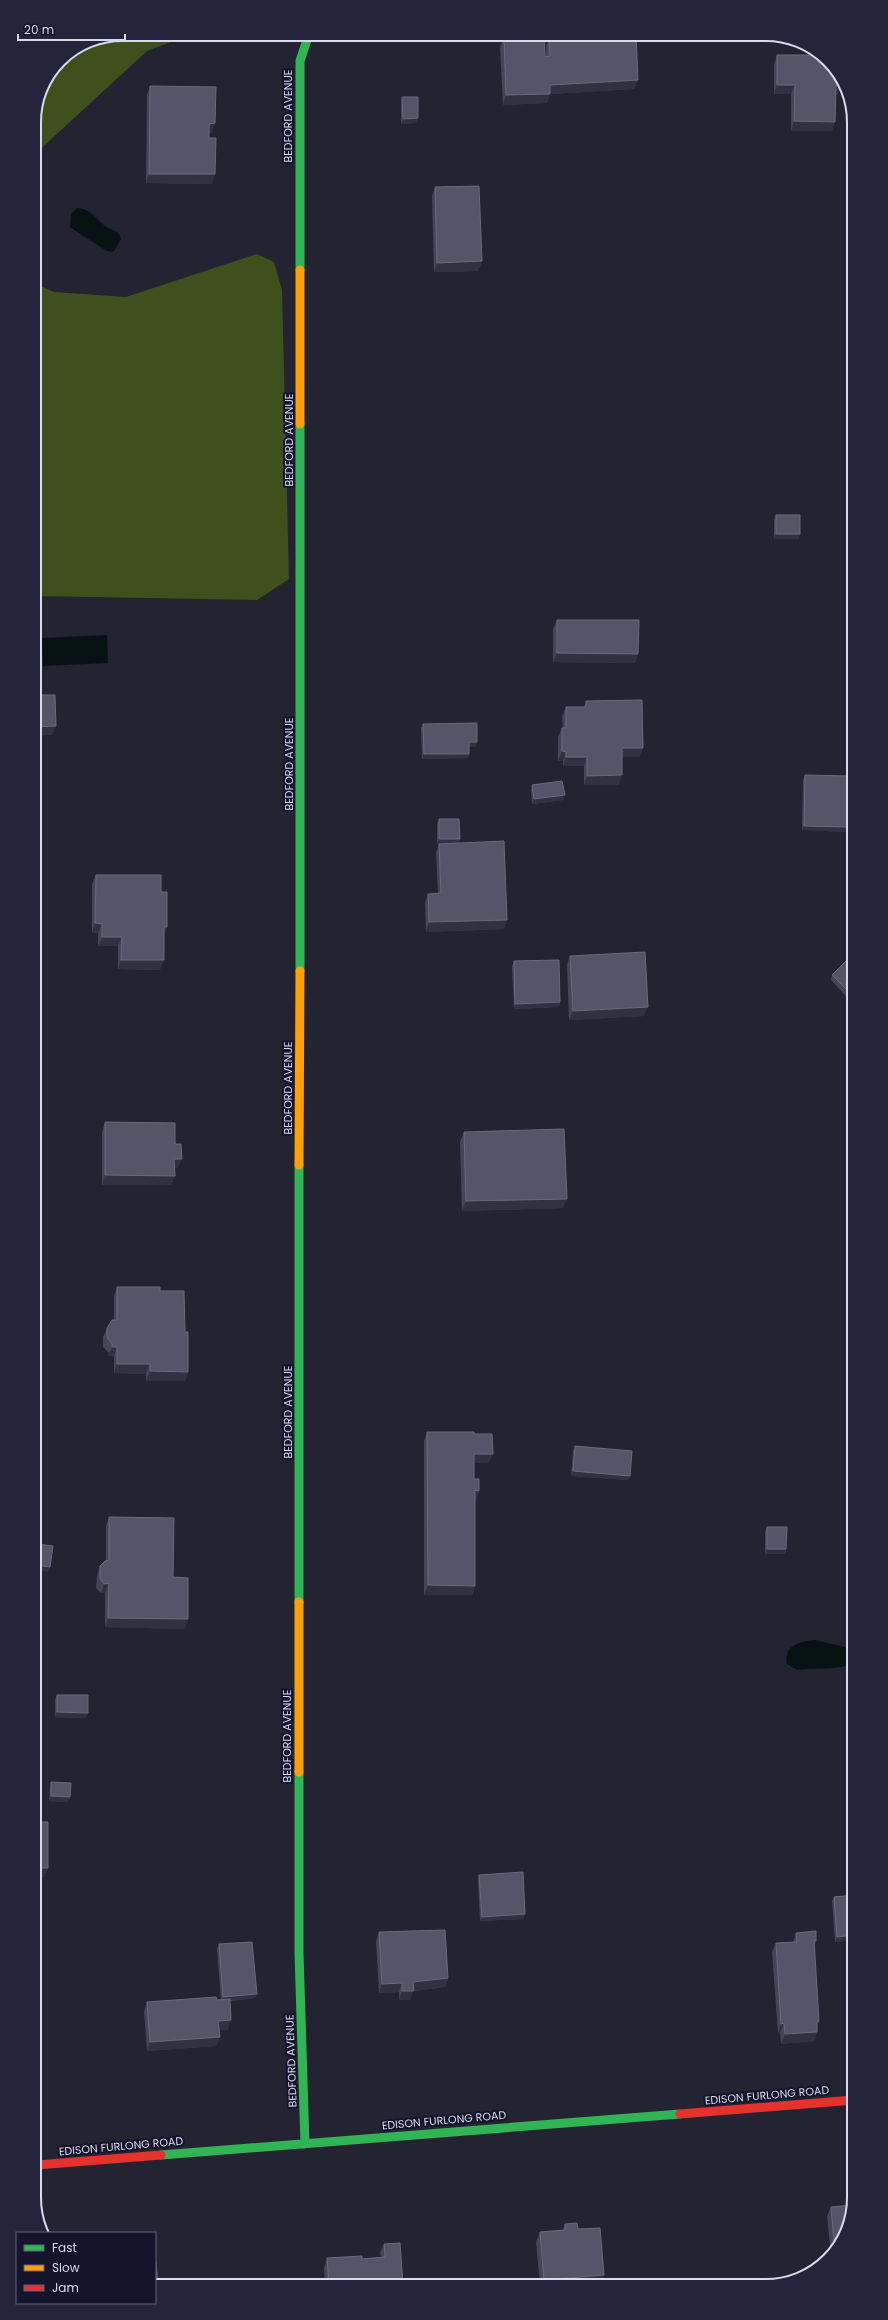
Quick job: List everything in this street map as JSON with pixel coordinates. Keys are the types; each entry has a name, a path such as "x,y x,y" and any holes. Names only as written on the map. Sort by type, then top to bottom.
{"street":[{"name":"BEDFORD AVENUE","path":"305,2144 299,1953 300,61 307,41"},
{"name":"EDISON FURLONG ROAD","path":"41,2165 847,2101"}],"green space":[{"path":"116,41 173,41 147,51 41,149 41,116 47,91 61,68 68,61 91,47"},
{"path":"257,254 274,262 282,290 289,579 257,600 41,596 41,286 54,292 126,297"}],"shaded area":[{"path":"77,208 81,208 89,212 107,228 118,233 121,239 114,251 110,252 102,248 70,227 71,214"},
{"path":"107,635 108,663 43,666 42,638"},
{"path":"815,1640 847,1648 847,1665 834,1668 797,1670 787,1664 786,1658 790,1649 798,1643"}],"building":[{"path":"504,41 544,41 545,57 550,56 549,41 636,41 638,80 550,85 550,94 506,95"},
{"path":"777,55 811,55 827,68 839,86 836,85 835,122 794,121 795,85 777,85"},
{"path":"150,86 216,87 215,123 209,124 209,138 216,138 215,174 149,174"},
{"path":"402,97 418,97 418,118 403,119"},
{"path":"479,186 482,261 437,263 435,187"},
{"path":"776,515 800,515 800,534 776,534"},
{"path":"557,620 639,620 638,654 557,653"},
{"path":"41,695 55,695 56,726 41,727"},
{"path":"642,700 643,748 622,748 622,775 587,776 587,757 566,757 566,752 562,751 562,728 566,728 566,707 586,707 586,701"},
{"path":"477,723 477,742 469,742 469,754 424,754 423,724"},
{"path":"805,775 847,776 847,827 804,826"},
{"path":"562,781 565,795 534,799 532,785"},
{"path":"439,819 459,819 460,839 439,839"},
{"path":"504,841 507,920 429,922 428,894 441,893 439,844"},
{"path":"96,875 161,875 161,892 167,892 167,927 164,927 164,960 121,960 122,937 102,937 102,924 95,923"},
{"path":"645,952 648,1007 573,1011 570,956"},
{"path":"559,960 560,1002 515,1004 514,961"},
{"path":"847,960 847,990 832,975"},
{"path":"105,1122 175,1123 175,1144 181,1144 182,1159 174,1159 175,1176 105,1175"},
{"path":"564,1129 567,1199 466,1201 464,1132"},
{"path":"117,1287 160,1287 160,1291 184,1291 185,1332 188,1332 188,1372 150,1371 150,1364 117,1364 117,1347 112,1347 112,1344 107,1337 107,1328 112,1320 117,1320"},
{"path":"427,1432 474,1432 474,1434 492,1434 493,1454 474,1454 474,1479 479,1479 479,1491 475,1490 475,1586 428,1585"},
{"path":"575,1446 632,1451 630,1476 573,1471"},
{"path":"109,1517 174,1518 173,1577 188,1578 188,1619 108,1618 109,1583 104,1584 100,1578 100,1566 105,1561 109,1560"},
{"path":"767,1527 787,1527 786,1549 767,1549"},
{"path":"41,1545 53,1546 50,1567 41,1566"},
{"path":"57,1695 88,1695 88,1713 57,1712"},
{"path":"51,1782 71,1783 70,1797 51,1796"},
{"path":"41,1822 48,1822 48,1868 41,1868"},
{"path":"523,1872 525,1914 482,1917 479,1875"},
{"path":"847,1896 847,1936 837,1937 834,1897"},
{"path":"445,1930 448,1978 413,1982 414,1991 402,1991 402,1983 382,1984 379,1932"},
{"path":"816,1931 816,1941 814,1940 819,2021 817,2022 817,2032 785,2034 784,2023 781,2024 776,1943 797,1942 796,1933"},
{"path":"252,1942 257,1994 223,1997 219,1944"},
{"path":"216,1997 217,2000 230,1999 231,2020 218,2021 220,2037 150,2042 147,2002"},
{"path":"846,2206 843,2224 834,2242 831,2207"},
{"path":"577,2223 578,2229 600,2228 604,2275 544,2279 540,2232 565,2230 565,2224"},
{"path":"400,2243 403,2279 329,2279 327,2258 362,2256 362,2259 385,2257 384,2244"},
{"path":"156,2262 157,2279 156,2279"}],"traffic: fast":[{"path":"300,270 300,61 307,41"},
{"path":"300,424 300,971"},
{"path":"299,1165 299,1602"},
{"path":"299,1772 299,1953 305,2144"},
{"path":"161,2155 680,2114"}],"traffic: slow":[{"path":"300,270 300,424"},
{"path":"299,1165 300,971"},
{"path":"299,1602 299,1772"}],"traffic: jam":[{"path":"680,2114 847,2101"},
{"path":"41,2165 161,2155"}]}
